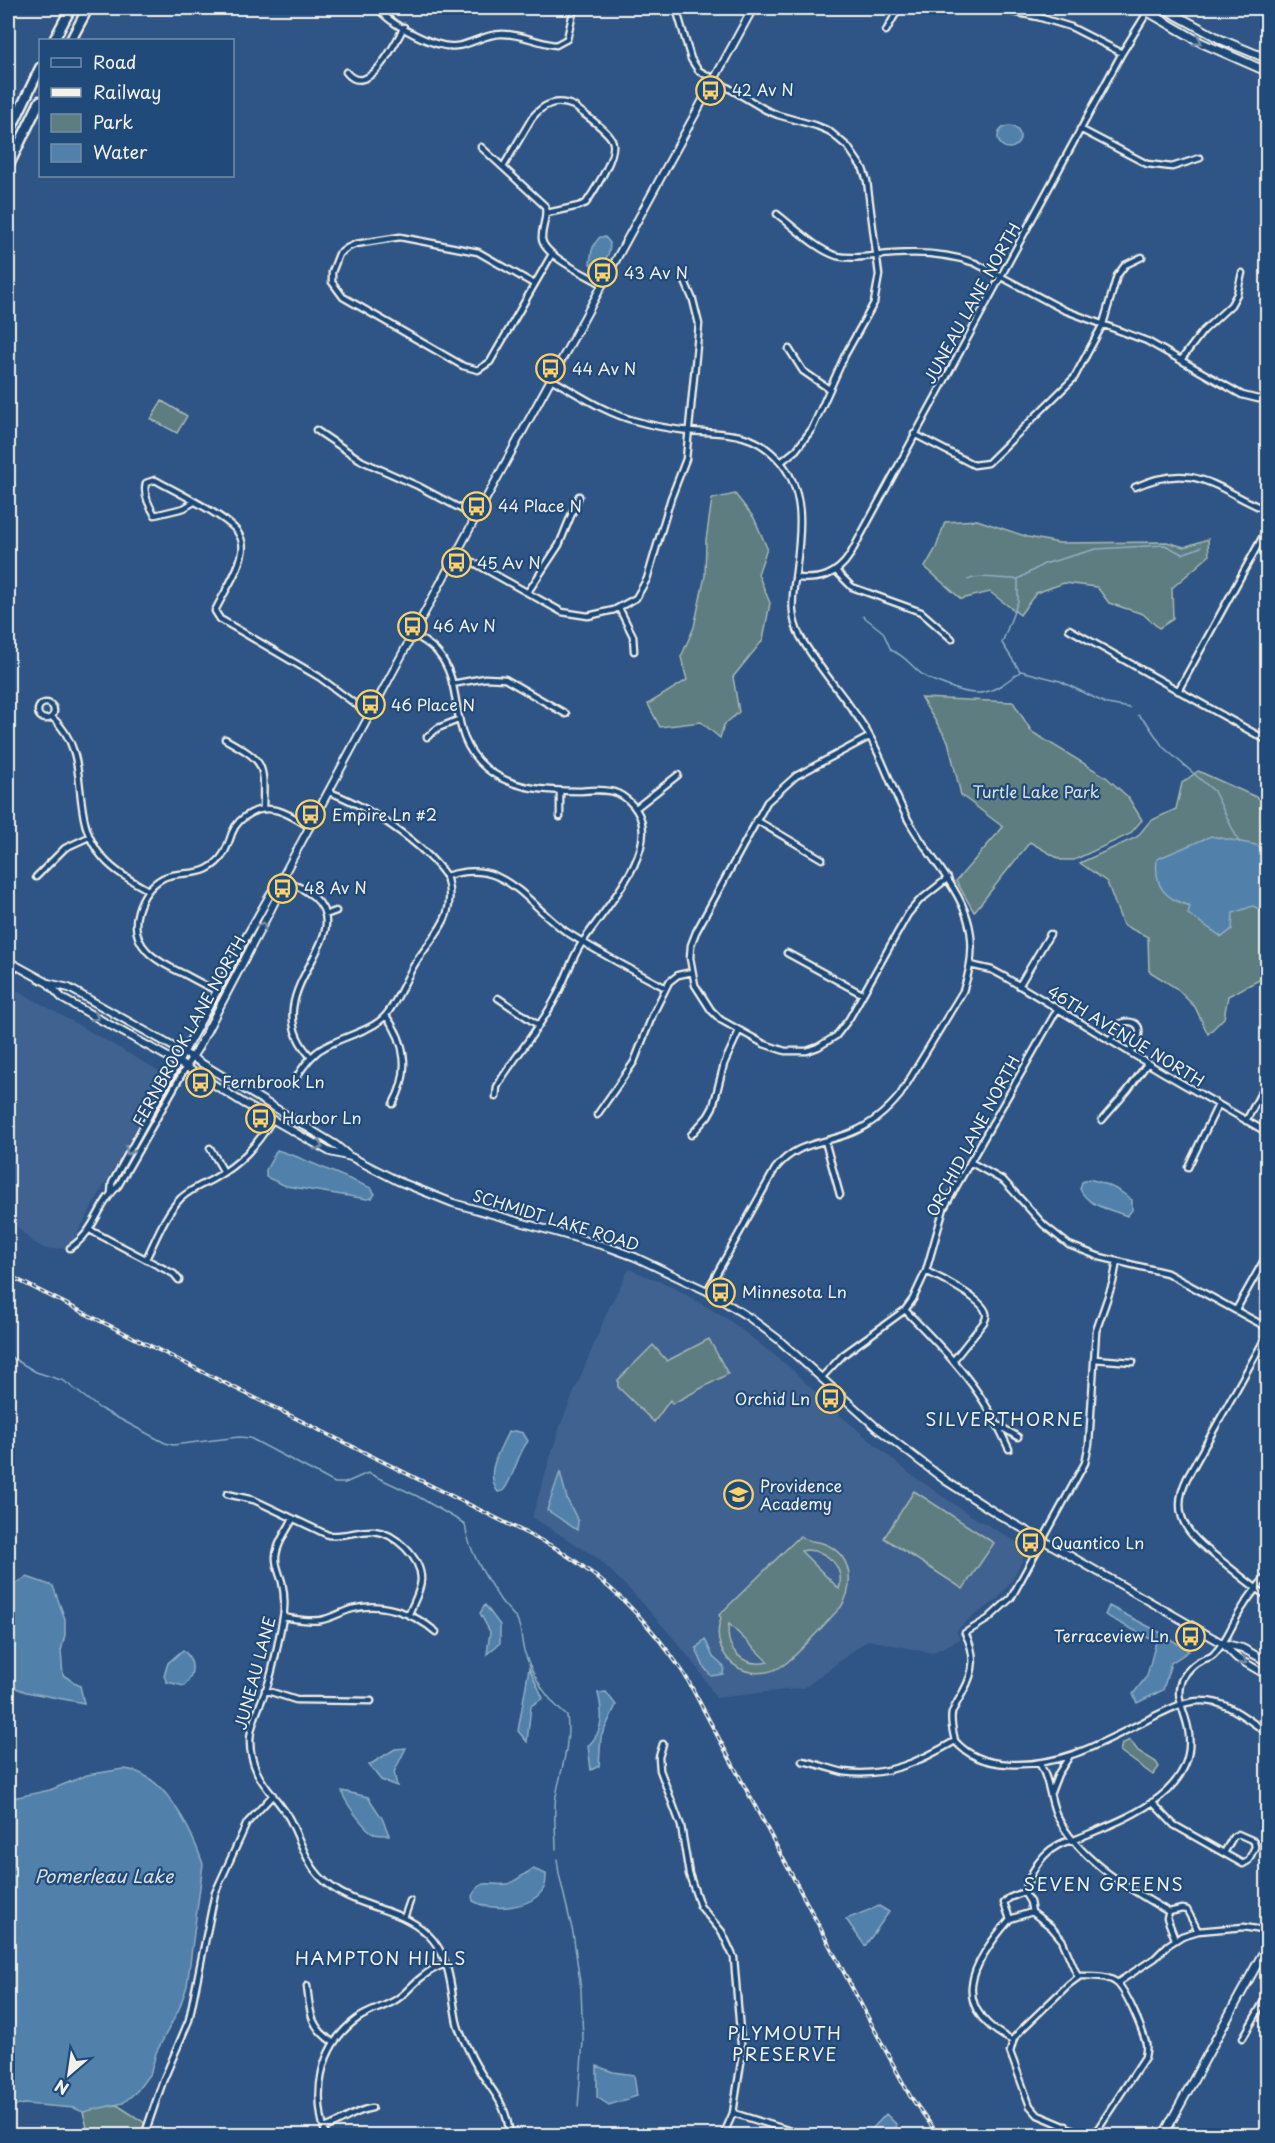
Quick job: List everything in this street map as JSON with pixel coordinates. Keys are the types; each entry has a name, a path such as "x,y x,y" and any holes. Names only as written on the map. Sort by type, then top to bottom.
{"highway":[{"path":"55,39 71,8"},
{"path":"72,39 88,8"},
{"path":"8,135 39,70"},
{"path":"8,167 39,103"}],"main road":[{"path":"1163,8 1222,40 1268,59"},
{"path":"1146,9 1202,43 1268,72"},
{"path":"1163,2136 1268,1944"}],"street":[{"path":"378,8 388,18 404,27 430,41 448,47 501,34 523,36 556,45 567,39 574,8"},
{"path":"676,8 694,65 698,70 778,115 817,126 839,138 863,169 869,193 879,275 874,303 805,440 781,462"},
{"name":"FERNBROOK LANE NORTH","path":"111,1193 112,1183 274,888 282,878 310,827 550,379 753,8"},
{"path":"886,31 899,8"},
{"name":"JUNEAU LANE NORTH","path":"836,571 850,555 1146,9"},
{"path":"1008,11 1071,27 1122,53"},
{"path":"346,72 350,77 358,79 375,72 387,59 404,27"},
{"path":"504,167 532,118 538,111 552,103 566,103 573,106 610,136 614,146 613,156 586,203 547,213"},
{"path":"1080,129 1147,165 1172,167 1200,158"},
{"path":"481,147 540,201 547,213 542,238 547,250 602,284"},
{"path":"777,214 829,253 847,257 906,253 964,259 1064,310 1132,334 1242,395 1258,399 1267,397"},
{"path":"534,285 478,252 400,237 356,244 347,248 339,254 332,272 332,282 343,297 464,366 478,370 489,362 534,285 552,254"},
{"path":"914,434 974,465 988,463 1074,378 1103,324 1117,276 1125,265 1142,257"},
{"path":"1181,360 1203,331 1231,306 1237,294 1242,273"},
{"path":"456,554 562,612 574,615 588,616 619,608 636,598 647,579 671,498 686,459 699,324 693,300 684,279"},
{"path":"789,349 803,371 829,389"},
{"path":"550,379 634,421 689,431 726,432 741,435 766,448 781,462 793,482 800,510 792,607 797,629 813,659 864,726 911,824 959,896 972,937 970,965 963,991 900,1095 890,1107 866,1126 852,1133 796,1150 781,1162 707,1291"},
{"path":"316,430 362,462 418,486 476,517"},
{"path":"1135,487 1173,476 1200,478 1268,511"},
{"path":"194,502 184,508 155,515 144,489 146,483 155,480 194,502 225,520 237,531 242,541 243,551 237,569 215,611 220,619 319,677 370,715"},
{"path":"528,592 559,545 579,496"},
{"path":"1178,691 1268,527"},
{"path":"795,578 820,579 836,571 852,586 921,612 952,639"},
{"path":"619,608 633,636 634,651"},
{"path":"1069,629 1268,741"},
{"path":"413,634 439,654 449,673 462,734 471,752 485,768 496,776 522,786 560,791 612,791 628,799 636,808 643,824 644,834 638,858 611,904 572,960 561,988 502,1078 496,1097"},
{"path":"452,684 485,678 506,679 567,714"},
{"path":"52,717 66,733 77,760 81,812 89,837 112,868 148,891"},
{"path":"427,737 438,728 458,720"},
{"path":"869,736 796,776 767,802 691,945 692,972 702,999 711,1011 739,1031 785,1052 807,1051 828,1042 843,1028 908,914 919,901 948,878"},
{"path":"225,740 251,754 260,763 264,775 263,809"},
{"path":"636,808 678,775"},
{"path":"560,791 560,817"},
{"path":"292,1085 311,1057 331,1044 365,1029 386,1016 416,962 445,921 450,898 446,876 429,855 392,827 349,800 329,792"},
{"path":"217,992 164,966 143,946 136,917 148,891 163,878 198,873 215,865 227,850 238,822 250,814 263,809 282,812 310,827"},
{"path":"756,820 822,859"},
{"path":"36,877 65,848 89,837"},
{"path":"446,876 465,871 493,875 506,880 563,930 666,988"},
{"path":"282,878 315,898 325,915 326,933 300,984 293,1006 294,1028 298,1039 311,1057"},
{"name":"FERNBROOK LANE NORTH","path":"70,1248 82,1240 90,1230 193,1058 272,909 283,885 282,878"},
{"path":"325,915 336,911"},
{"path":"1019,986 1050,934"},
{"path":"786,953 862,994"},
{"name":"SCHMIDT LAKE ROAD","path":"8,961 48,983 69,988 193,1058 336,1145 351,1157 398,1180 453,1203 608,1247 635,1257 707,1291 750,1318 822,1377 909,1455 982,1505 1222,1643 1237,1658 1268,1676"},
{"name":"46TH AVENUE NORTH","path":"970,965 992,970 1268,1133"},
{"path":"597,1115 634,1062 652,1014 672,978 692,972"},
{"name":"SCHMIDT LAKE ROAD","path":"48,983 63,999 186,1067 330,1152 351,1157"},
{"path":"498,998 538,1025"},
{"name":"ORCHID LANE NORTH","path":"822,1377 843,1354 905,1310 920,1286 940,1218 1057,1010"},
{"path":"386,1016 399,1037 404,1051 403,1079 393,1104"},
{"path":"1110,1041 1121,1023 1134,1022 1140,1034 1130,1053"},
{"path":"691,1135 713,1107 724,1064 739,1031"},
{"path":"1102,1120 1148,1064"},
{"path":"1246,1121 1268,1080"},
{"path":"1188,1167 1218,1105"},
{"path":"146,1259 166,1219 177,1203 193,1189 244,1158 261,1138 272,1119"},
{"path":"825,1141 840,1195"},
{"path":"210,1148 224,1172"},
{"path":"970,1162 1004,1181 1044,1225 1069,1245 1084,1253 1167,1273 1268,1328"},
{"path":"90,1230 174,1274 179,1280"},
{"path":"1236,1310 1268,1253"},
{"path":"1117,1261 1113,1282 1096,1330 1088,1453 1081,1472 1011,1598 988,1619 965,1633 971,1644 974,1665 968,1685 952,1713 951,1723 956,1741 967,1752 985,1761 1012,1764 1039,1763 1069,1757 1181,1704 1203,1701 1224,1705 1268,1733"},
{"path":"926,1270 959,1287 985,1309 987,1315 965,1349 953,1360"},
{"path":"905,1310 953,1360 988,1407 1009,1449"},
{"path":"1268,1333 1183,1486 1180,1506 1181,1515 1189,1532 1201,1545 1268,1597"},
{"path":"1094,1359 1133,1362"},
{"path":"996,1424 1018,1437"},
{"path":"227,1494 254,1500 327,1535 337,1536 374,1531 389,1535 416,1562 421,1574 420,1587 409,1614"},
{"name":"JUNEAU LANE","path":"293,1519 279,1544 276,1556 284,1596 283,1617 271,1672 252,1721 250,1748 257,1773 288,1815 306,1859 321,1878 346,1895 404,1917 432,1938 446,1964 457,2023 471,2057 504,2108 508,2118 510,2136"},
{"path":"1024,1892 1031,1872 1042,1858 1058,1846 1136,1813 1175,1783 1185,1765 1188,1753 1189,1730 1181,1704 1180,1687 1186,1673 1196,1663 1215,1654 1243,1606 1268,1574"},
{"path":"283,1617 321,1620 352,1609 371,1607 409,1614 426,1623 436,1632"},
{"name":"SCHMIDT LAKE ROAD","path":"1222,1643 1242,1648 1268,1662"},
{"path":"265,1690 296,1700 371,1701"},
{"path":"802,1761 844,1772 875,1772 915,1763 956,1741"},
{"path":"663,1744 659,1757 660,1770 681,1826 689,1874 700,1906 722,1932 734,1958 742,2056 733,2113 723,2136"},
{"path":"1051,1794 1058,1774 1069,1757"},
{"path":"1039,1763 1045,1770 1057,1815 1074,1840 1101,1869 1169,1912 1182,1909 1189,1911 1198,1931"},
{"path":"144,2136 163,2081 189,2019 215,1893 247,1823 273,1795"},
{"path":"1152,1802 1174,1826 1243,1864 1248,1861 1255,1847 1254,1841 1238,1834 1233,1837 1224,1853"},
{"path":"1024,1892 1030,1902 1032,1912 1052,1927 1062,1940 1078,1977"},
{"path":"1010,1919 1004,1903 1016,1894 1024,1892"},
{"path":"404,1917 410,1901"},
{"path":"1012,2043 981,2017 971,1996 970,1986 979,1962 1010,1919 1032,1912"},
{"path":"1169,1912 1167,1918 1175,1939"},
{"path":"1117,1983 1155,1958 1175,1939 1198,1931 1244,1927 1268,1930"},
{"path":"326,2136 319,2104 319,2088 324,2064 334,2043 355,2020 393,2001 421,1977 446,1964"},
{"path":"1078,1977 1104,1977 1117,1983 1142,2032 1147,2046 1145,2057 1097,2130 1083,2135 1038,2115 1030,2106 1010,2052 1012,2043 1020,2031 1078,1977"},
{"path":"307,1986 314,2024 323,2036 334,2043"},
{"path":"1243,2038 1268,1994"},
{"path":"324,2128 334,2125 355,2112 372,2108"},
{"path":"733,2113 807,2136"},
{"path":"1062,2136 1066,2126"}],"shaded area":[{"path":"8,985 166,1075 69,1248 46,1249 30,1240 8,1217"},
{"name":"Providence Academy","path":"629,1269 673,1287 729,1320 788,1366 835,1411 910,1474 970,1515 1022,1545 1027,1551 1012,1580 997,1600 956,1631 960,1639 932,1653 868,1640 804,1688 716,1698 697,1667 675,1640 599,1559 532,1517 560,1426 608,1310"}],"green space":[{"path":"162,401 187,416 177,433 151,419"},
{"path":"735,494 754,518 767,548 758,574 770,603 763,640 733,677 739,712 724,725 720,738 701,722 660,727 648,704 687,680 681,657 694,627 705,576 706,540 712,499"},
{"path":"977,520 1028,537 1059,543 1167,542 1184,547 1208,539 1209,556 1172,588 1173,619 1159,628 1143,614 1109,603 1097,587 1064,583 1036,593 1020,615 990,592 961,599 925,567 936,548 945,522"},
{"name":"Turtle Lake Park","path":"921,698 1013,702 1032,732 1106,777 1128,797 1142,820 1130,834 1074,860 1061,860 1030,842 974,912 956,881 1003,827 961,795 948,741"},
{"path":"1198,771 1267,802 1267,976 1228,996 1224,1018 1208,1034 1195,1007 1176,988 1149,971 1148,937 1123,925 1107,882 1080,863 1137,837 1150,821 1176,809 1182,783"},
{"path":"709,1339 728,1374 672,1404 670,1400 654,1422 618,1387 618,1380 653,1345 667,1361"},
{"path":"914,1491 994,1543 963,1589 884,1538"},
{"path":"800,1536 834,1549 846,1563 848,1589 841,1607 799,1652 778,1668 754,1673 733,1664 720,1644 721,1618 719,1615","holes":["801,1551 822,1553 833,1562 839,1574 839,1589","729,1624 768,1662 751,1662 737,1655 729,1641"]},
{"path":"1130,1740 1138,1751 1156,1762 1159,1767 1153,1775 1120,1751 1122,1744"},
{"path":"117,2105 145,2123 141,2135 89,2135 83,2112"}],"water":[{"path":"1009,126 1017,129 1020,137 1017,145 1009,148 1001,145 998,137 1001,129"},
{"path":"600,237 605,237 610,243 609,251 605,261 595,268 590,264 591,256"},
{"path":"1211,836 1256,845 1267,850 1267,913 1253,906 1233,913 1232,929 1222,937 1188,914 1190,906 1168,895 1157,877 1157,859"},
{"path":"277,1150 371,1188 375,1194 372,1198 367,1199 286,1186 266,1177 266,1170"},
{"path":"1089,1179 1112,1187 1132,1200 1132,1210 1127,1216 1100,1207 1088,1200 1080,1189 1082,1182"},
{"path":"508,1432 523,1433 528,1441 507,1485 503,1491 498,1492 494,1485 493,1469"},
{"path":"560,1472 567,1499 578,1521 577,1530 547,1510"},
{"path":"27,1577 53,1586 65,1619 65,1635 61,1651 63,1675 80,1686 84,1703 26,1692 8,1685 8,1588"},
{"path":"485,1605 500,1625 500,1643 487,1654 490,1632 480,1613"},
{"path":"1109,1606 1161,1633 1189,1651 1171,1663 1163,1690 1137,1703 1133,1694 1147,1676 1156,1642 1105,1615"},
{"path":"705,1639 713,1657 724,1667 723,1674 711,1676 704,1667 696,1649"},
{"path":"183,1650 190,1658 192,1668 188,1682 184,1686 167,1682 164,1676 168,1663"},
{"path":"529,1668 543,1698 531,1706 527,1742 518,1731"},
{"path":"606,1692 616,1705 601,1737 599,1766 591,1770 588,1746 597,1734 601,1722 598,1693"},
{"path":"406,1748 394,1772 397,1786 381,1780 369,1765 395,1749"},
{"name":"Pomerleau Lake","path":"123,1769 138,1772 151,1780 174,1804 191,1835 203,1864 187,1986 179,2009 156,2053 151,2072 137,2091 123,2103 83,2112 74,2108 24,2104 8,2108 8,1799 50,1790 87,1775"},
{"path":"342,1791 368,1797 382,1818 389,1835 375,1834 366,1827 350,1808"},
{"path":"533,1869 546,1874 546,1880 544,1888 531,1900 512,1907 491,1907 473,1901 472,1896 483,1884 510,1883"},
{"path":"879,1906 889,1912 865,1946 846,1919"},
{"path":"597,2066 613,2072 634,2075 637,2096 609,2105 597,2097"},
{"path":"886,2114 897,2125 893,2135 880,2135 872,2129"}],"waterway":[{"path":"1020,671 1002,643 1018,601 1018,579 1044,564 1096,549 1165,545 1182,554 1201,547"},
{"path":"968,580 984,577 1017,579"},
{"path":"863,616 883,632 891,650 902,656 925,677 957,690 985,692 1001,685 1021,671 1060,681 1107,704 1130,708"},
{"path":"1138,715 1147,723 1163,747 1214,791 1239,842"},
{"path":"8,1352 11,1357 36,1372 64,1381 99,1408 165,1443 173,1445 239,1437 250,1438 335,1483 345,1483 368,1473 417,1496 465,1524 473,1553 483,1572 501,1601 517,1620 524,1651 536,1678 547,1695 567,1716 567,1746 555,1802 556,1849"},
{"path":"557,1859 573,1933 581,1989 583,2041 578,2107"},
{"path":"575,2136 576,2129"}],"railway":[{"path":"8,1275 554,1547 610,1588 657,1637 685,1675 910,2096 939,2136"}],"place":[{"name":"42 Av N","path":"711,90"},
{"name":"43 Av N","path":"603,273"},
{"name":"44 Av N","path":"551,369"},
{"name":"44 Place N","path":"477,506"},
{"name":"45 Av N","path":"456,563"},
{"name":"46 Av N","path":"412,626"},
{"name":"46 Place N","path":"370,705"},
{"name":"Empire Ln #2","path":"311,815"},
{"name":"48 Av N","path":"283,888"},
{"name":"Fernbrook Ln","path":"201,1082"},
{"name":"Harbor Ln","path":"261,1118"},
{"name":"Minnesota Ln","path":"721,1292"},
{"name":"Orchid Ln","path":"831,1399"},
{"name":"Providence Academy","path":"739,1495"},
{"name":"Quantico Ln","path":"1030,1543"},
{"name":"Terraceview Ln","path":"1190,1636"}],"district":[{"name":"SILVERTHORNE","path":"1005,1420"},
{"name":"SEVEN GREENS","path":"1104,1885"},
{"name":"HAMPTON HILLS","path":"381,1959"},
{"name":"PLYMOUTH PRESERVE","path":"785,2044"}]}
